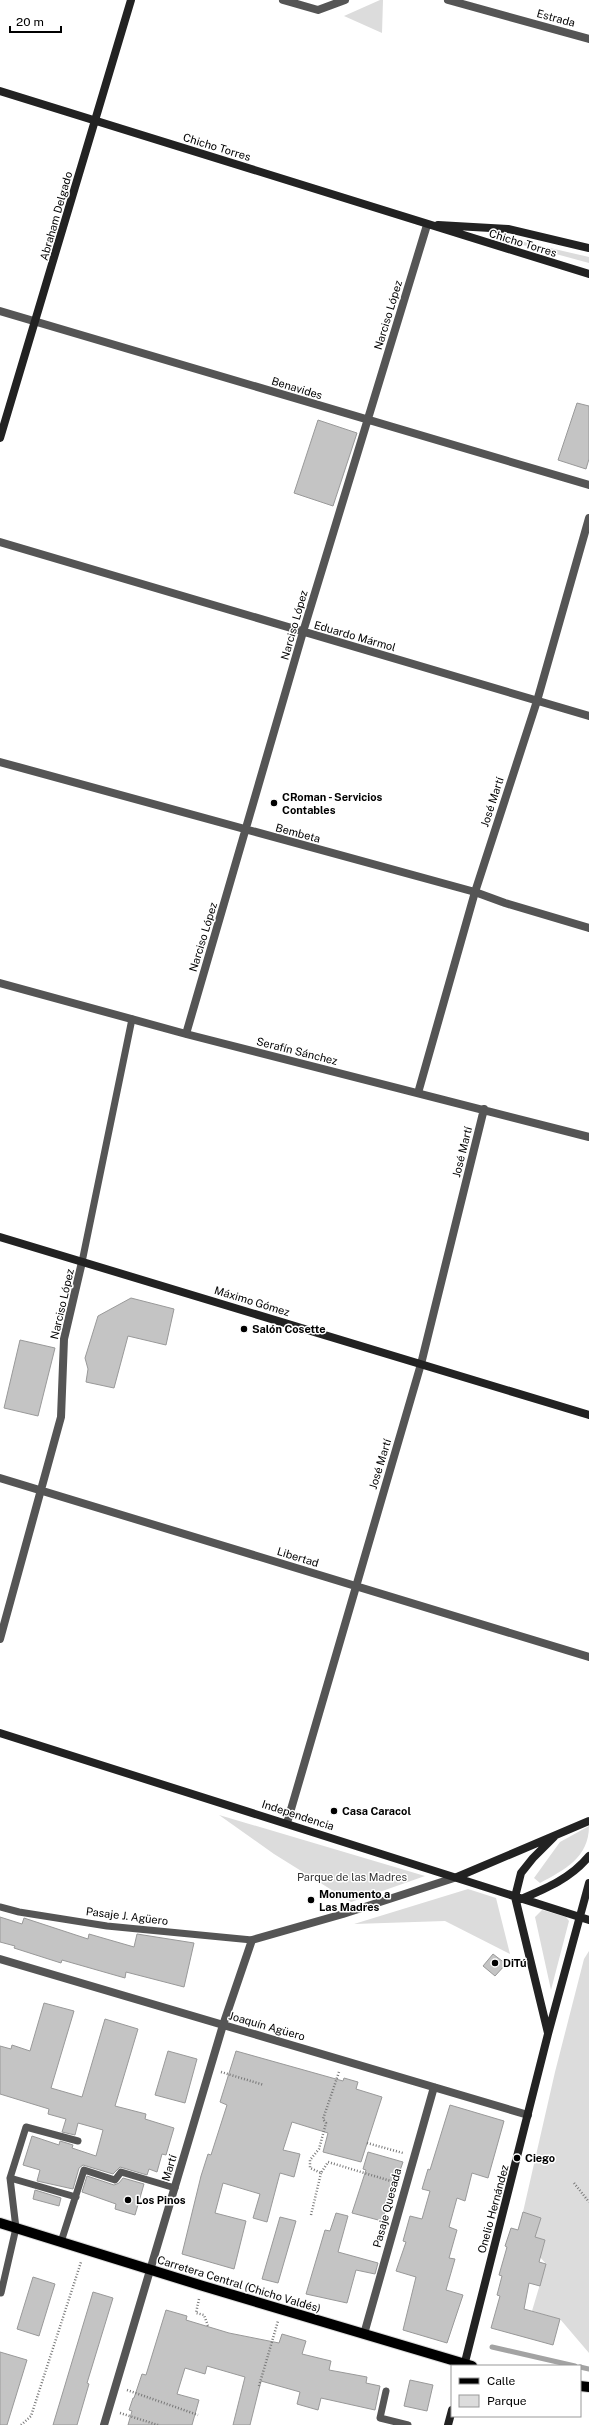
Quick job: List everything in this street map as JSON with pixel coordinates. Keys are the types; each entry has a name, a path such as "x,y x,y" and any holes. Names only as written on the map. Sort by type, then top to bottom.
{"main road":[{"name":"Carretera Central (Chicho Valdés)","path":"0,2223 150,2270 467,2365"}],"street":[{"name":"Abraham Delgado","path":"0,438 131,0"},
{"path":"283,0 318,10 345,0"},
{"name":"Estrada","path":"448,0 589,39"},
{"name":"Chicho Torres","path":"0,91 427,225 589,274"},
{"name":"Chicho Torres","path":"427,225 508,229 589,248"},
{"name":"Narciso López","path":"186,1034 247,830 303,632 427,225"},
{"name":"Benavides","path":"0,311 367,421 589,485"},
{"name":"José Martí","path":"418,1093 475,892 536,701 589,518"},
{"name":"Eduardo Mármol","path":"0,542 589,716"},
{"name":"Bembeta","path":"0,762 475,892 505,903 589,928"},
{"name":"Serafín Sánchez","path":"0,983 186,1034 589,1137"},
{"name":"José Martí","path":"287,1823 421,1364 484,1109"},
{"name":"Máximo Gómez","path":"0,1237 589,1415"},
{"name":"Narciso López","path":"0,1639 61,1417 64,1339 82,1262"},
{"name":"Libertad","path":"0,1478 589,1657"},
{"name":"Independencia","path":"0,1733 589,1920"},
{"path":"252,1940 343,1914 457,1877 589,1821"},
{"path":"554,1837 533,1858 521,1873 518,1898 558,1882 580,1867 589,1856"},
{"name":"Onelio Hernández","path":"467,2365 548,2034 581,1918 589,1883"},
{"name":"Onelio Hernández","path":"518,1898 548,2034"},
{"name":"Martí","path":"104,2425 210,2068 252,1940"},
{"name":"Joaquín Agüero","path":"0,1959 528,2115"},
{"name":"Pasaje Quesada","path":"364,2334 413,2156 434,2087"},
{"path":"448,2425 451,2414"}],"lane":[{"name":"Narciso López","path":"82,1262 132,1019"},
{"name":"Pasaje J. Agüero","path":"0,1907 19,1912 107,1926 252,1940"},
{"path":"1,2293 16,2228 10,2178 26,2127 78,2141"},
{"path":"61,2242 84,2170 115,2180 121,2172 175,2188"},
{"path":"10,2178 76,2197"},
{"path":"386,2391 380,2418 408,2425"}],"path":[{"path":"321,2173 310,2168 310,2160 320,2149 326,2123 323,2119 343,2060"},
{"path":"210,2068 264,2085"},
{"path":"367,2143 413,2156"},
{"path":"311,2215 321,2173 328,2162 405,2185"},
{"path":"574,2183 589,2202"},
{"path":"21,2425 31,2416 86,2249"},
{"path":"203,2286 196,2311 204,2315 208,2326"},
{"path":"259,2386 282,2309"},
{"path":"116,2386 198,2415"},
{"path":"108,2409 158,2425"}],"green space":[{"path":"383,0 382,33 344,16"},
{"path":"524,242 589,257 589,263 523,245"},
{"name":"Parque de las Madres","path":"219,1815 425,1876 351,1902 274,1854"},
{"path":"589,1826 585,1847 574,1862 540,1883 534,1878 560,1842"},
{"name":"Parque de las Madres","path":"468,1889 496,1898 510,1954 445,1921 354,1924"},
{"path":"542,1910 566,1917 569,1921 551,1990 535,1917"},
{"path":"589,1951 589,2353 560,2319 532,2311 546,2264 540,2257 545,2241 535,2237 541,2218 523,2212 555,2072 584,1959"}],"building":[{"path":"577,403 589,406 589,459 586,469 558,460"},
{"path":"318,420 357,433 333,506 294,493"},
{"path":"131,1298 174,1309 166,1345 128,1336 114,1388 86,1382 88,1369 85,1358 98,1316"},
{"path":"20,1340 55,1348 38,1416 4,1408"},
{"path":"0,1917 22,1924 24,1918 88,1939 89,1934 134,1947 137,1934 194,1943 184,1987 126,1972 125,1978 62,1960 61,1963 14,1948 15,1946 0,1942"},
{"path":"493,1954 506,1964 495,1976 483,1966"},
{"path":"44,2003 74,2011 51,2088 82,2097 105,2019 138,2029 115,2106 146,2114 145,2119 174,2128 166,2155 162,2154 157,2172 149,2169 147,2175 120,2167 113,2174 83,2165 79,2168 73,2189 37,2181 40,2170 23,2165 32,2136 59,2145 60,2141 73,2145 72,2148 96,2156 103,2130 78,2123 75,2135 62,2132 66,2119 48,2114 49,2109 0,2094 0,2046 11,2049 12,2045 30,2051"},
{"path":"168,2051 197,2059 185,2103 155,2095"},
{"path":"236,2051 343,2081 344,2078 358,2082 356,2089 382,2097 361,2162 323,2152 328,2133 292,2122 283,2150 300,2154 294,2177 280,2173 267,2222 253,2218 260,2194 223,2183 215,2213 246,2221 234,2269 182,2254 201,2176 208,2154 211,2155 227,2105 220,2102"},
{"path":"450,2105 504,2121 488,2178 472,2173 465,2201 457,2198 449,2227 457,2230 449,2258 455,2259 446,2290 463,2295 447,2343 403,2330 416,2277 396,2271 406,2242 403,2241 410,2216 422,2219 430,2191 422,2189 428,2169 430,2170"},
{"path":"368,2152 403,2162 397,2179 395,2178 382,2221 352,2213 366,2170 363,2169"},
{"path":"87,2176 114,2185 119,2183 123,2178 144,2184 135,2215 115,2209 116,2204 82,2192"},
{"path":"35,2190 61,2198 59,2206 33,2199"},
{"path":"523,2212 541,2218 535,2237 545,2240 539,2262 546,2264 540,2286 529,2283 524,2309 560,2319 553,2345 491,2328 500,2296 497,2295 502,2276 499,2275 507,2247 505,2246 511,2228 518,2230"},
{"path":"336,2213 348,2216 338,2252 378,2263 375,2274 356,2270 347,2303 306,2294 325,2230 330,2231"},
{"path":"280,2217 296,2221 278,2283 262,2279"},
{"path":"33,2277 55,2284 39,2336 17,2329"},
{"path":"93,2292 113,2298 87,2383 89,2384 77,2425 53,2425"},
{"path":"166,2310 187,2316 186,2320 229,2333 279,2343 282,2334 306,2341 302,2354 331,2361 329,2370 367,2377 366,2383 380,2386 375,2410 321,2398 318,2410 297,2404 300,2392 261,2381 250,2425 233,2425 245,2377 207,2366 205,2374 185,2368 177,2394 199,2400 192,2425 128,2425 132,2411 129,2410 142,2374 146,2375"},
{"path":"0,2352 27,2360 7,2425 0,2425"},
{"path":"410,2380 433,2385 427,2411 404,2406"}],"waterway":[{"path":"492,2347 571,2365"},
{"path":"581,2367 589,2369"}],"place":[{"name":"CRoman - Servicios Contables","path":"274,803"},
{"name":"Salón Cosette","path":"244,1329"},
{"name":"Casa Caracol","path":"334,1811"},
{"name":"Monumento a Las Madres","path":"311,1900"},
{"name":"DiTú","path":"495,1963"},
{"name":"Ciego","path":"517,2158"},
{"name":"Los Pinos","path":"128,2200"}]}
